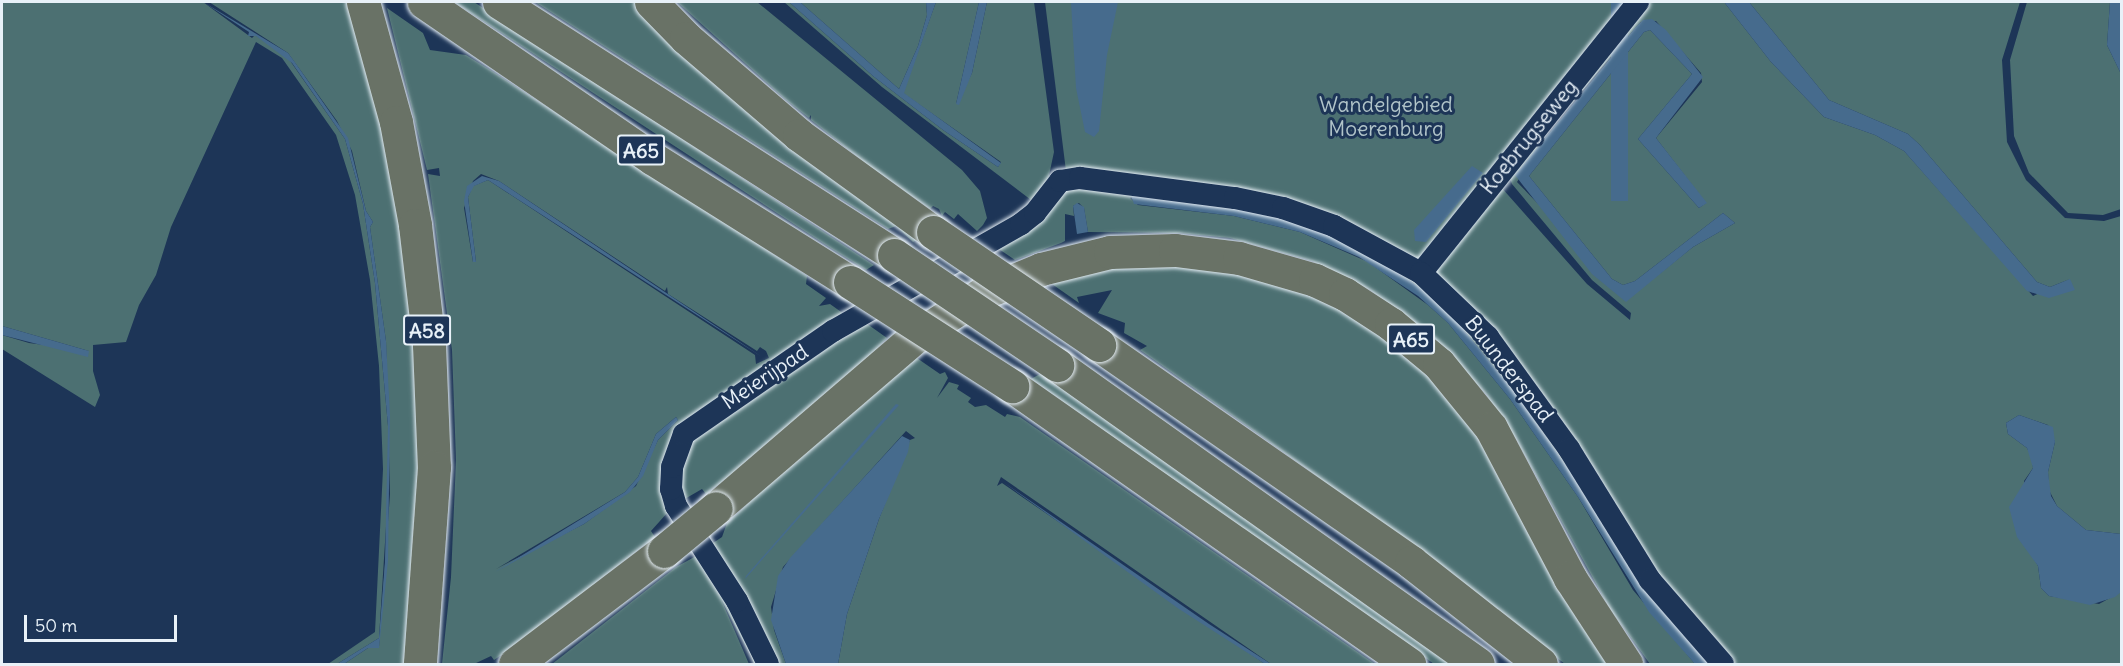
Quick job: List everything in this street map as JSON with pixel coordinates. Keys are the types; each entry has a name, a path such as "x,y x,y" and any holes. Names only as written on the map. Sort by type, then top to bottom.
{"highway":[{"name":"A58","path":"363,2 396,122 415,225 429,345 434,467 428,595 420,664"},
{"name":"A65","path":"499,2 894,255 1057,365 1478,664"},
{"path":"651,2 687,38 799,135 933,232 1410,562 1541,664"},
{"name":"A65","path":"430,6 652,158 1012,386 1410,664"},
{"name":"A65","path":"515,664 664,551 915,337 983,293 1041,269 1110,252 1175,250 1239,258 1345,294 1391,324 1439,364 1491,428 1570,578 1626,664"}],"street":[{"name":"Koebrugseweg","path":"1421,273 1638,2"},
{"name":"Buunderspad","path":"1060,181 1102,180 1283,208 1334,226 1421,273 1488,337 1569,449 1650,580 1723,664"},
{"name":"Meierijpad","path":"768,664 737,601 676,506 672,467 684,434 833,331 1021,224 1035,213 1060,181"}],"green space":[{"path":"2,2 203,2 252,38 255,35 286,55 345,139 363,204 375,283 388,426 388,495 379,638 337,664 328,664 375,632 383,469 379,366 370,280 355,195 336,135 282,58 256,42 171,227 156,275 139,305 126,342 93,345 93,371 100,395 95,407 2,349 2,335 29,343 89,351 2,326"},
{"path":"209,2 349,2 374,88 410,275 421,451 408,664 344,664 368,648 379,647 390,494 386,341 370,227 373,222 366,211 352,151 337,121 288,53"},
{"path":"454,2 474,2 874,265 866,270 832,249"},
{"path":"535,2 643,2 923,236 913,242 896,226 888,229"},
{"path":"677,2 757,2 962,170 980,191 987,218 983,225 977,231 958,214 954,219 945,212 942,216 939,209 933,206 930,209 868,165 811,120 811,115 809,118 786,100"},
{"path":"784,2 789,2 873,76 943,130 998,167 1001,162 903,93 936,2 979,2 956,104 972,73 987,2 1034,2 1054,152 1048,180 1035,203 882,87"},
{"path":"800,2 926,2 927,15 918,46 899,89"},
{"name":"Wandelgebied Moerenburg","path":"1045,2 1631,2 1422,261 1066,171"},
{"path":"1648,2 1724,2 1771,62 1824,117 1875,135 1904,151 2033,296 2070,279 2050,287 2037,282 1920,145 1908,134 1829,100 1749,2 2020,2 2002,60 2007,142 2026,180 2065,218 2104,221 2121,216 2121,534 2086,530 2057,506 2049,490 2048,472 2055,442 2048,425 2019,415 2006,423 2008,434 2027,448 2032,459 2033,468 2024,481 2032,556 2038,566 2041,588 2049,596 2099,604 2121,592 2121,664 1732,664 1703,636 1435,271 1501,187 1587,284 1630,320 1631,313 1592,280 1512,184 1509,176","holes":["1656,21 1701,73 1702,82 1656,138 1706,203 1699,208 1638,139 1692,74 1650,30 1644,32 1529,176 1612,279 1623,285 1635,281 1723,213 1735,223 1693,247 1629,298 1517,182 1549,130 1641,22"]},
{"path":"2027,2 2110,2 2107,45 2121,74 2121,209 2103,215 2068,213 2029,173 2014,136 2010,60"},
{"path":"387,8 423,33 430,50 466,55 807,276 806,284 826,298 819,306 830,304 844,314 698,415 668,512 651,531 655,537 509,650 494,660 491,656 474,664 442,664 451,577 456,460 452,350 428,174 440,176 439,168 427,170","holes":["481,174 499,181 665,291 667,287 668,294 757,351 760,347 766,351 769,358 756,364 755,355 488,180 473,186 468,197 476,262 473,262 464,208 473,181","676,417 678,420 658,440 636,486 584,524 496,569 625,492 638,477 656,434"]},
{"path":"1078,185 1225,200 1286,213 1344,235 1415,277 1466,322 1520,390 1585,483 1651,590 1716,664 1709,664 1691,646 1633,572 1585,493 1516,394 1454,318 1412,282 1341,239 1282,218 1221,205 1134,195 1130,198 1138,205 1234,216 1300,232 1368,262 1428,305 1448,323 1510,399 1578,497 1633,590 1695,664 1650,664 1610,609 1516,439 1486,394 1433,336 1370,290 1312,261 1230,238 1178,233 1088,232 1084,208 1079,203 1073,206 1074,216 1065,214 1065,241 1061,243 1015,260 993,245 1024,229 1059,190"},
{"path":"1164,257 1316,289 1440,377 1617,664 1565,664 1306,468 1140,350 1147,346 1124,333 1125,323 1098,313 1112,290 1077,297 1079,303 1042,277"},
{"path":"863,321 887,338 868,358 723,481 706,494 702,489 683,500 678,492 689,440"},
{"path":"911,354 940,374 945,372 948,378 937,398 949,382 959,385 957,389 971,398 968,402 975,407 986,405 1005,417 1007,414 1020,417 1375,664 1271,664 1001,477 997,486 1002,483 1265,664 838,664 847,614 879,519 910,440 915,438 906,431 783,567 771,607 774,630 786,664 773,664 713,543 722,537 727,523"},
{"path":"1040,374 1081,398 1456,664 1434,664 1031,379"},
{"path":"698,555 761,664 754,664 721,599 749,664 552,664 676,567"}],"water":[{"path":"203,2 288,53 348,138 366,211 373,222 370,227 386,341 390,415 388,561 379,648 368,648 344,664 337,664 379,638 385,562 388,426 375,283 363,204 345,139 292,63 256,36 248,36 249,32"},
{"path":"789,2 800,2 899,89 918,46 927,15 926,2 936,2 904,93 1001,163 998,167 943,130 873,76"},
{"path":"979,2 987,2 972,73 959,105 956,104"},
{"path":"1071,2 1118,2 1107,55 1099,131 1094,137 1085,132 1076,88"},
{"path":"1611,2 1628,2 1628,201 1611,201"},
{"path":"1724,2 1749,2 1829,100 1908,134 1920,145 2037,282 2050,287 2070,279 2075,290 2049,298 2027,291 1904,151 1875,135 1824,117 1771,62"},
{"path":"2110,2 2121,2 2121,74 2107,45"},
{"path":"1652,19 1666,30 1703,77 1656,138 1707,203 1699,208 1638,139 1692,74 1650,30 1644,32 1529,176 1612,279 1623,285 1635,281 1723,213 1735,223 1693,247 1626,302 1592,274 1515,175 1636,27 1643,20"},
{"path":"1472,166 1483,173 1426,242 1415,241 1414,230"},
{"path":"482,176 499,181 762,357 488,180 474,186 468,197 476,262 473,262 464,201 467,186"},
{"path":"1131,196 1262,212 1322,231 1395,270 1427,293 1454,318 1516,394 1585,493 1633,572 1709,664 1695,664 1649,612 1578,497 1510,399 1448,323 1418,296 1359,257 1300,232 1234,216 1134,204"},
{"path":"1077,203 1084,207 1088,232 1077,234 1073,206"},
{"path":"2,326 89,351 88,357 2,335"},
{"path":"896,404 899,405 745,579 746,576"},
{"path":"2019,415 2053,427 2055,442 2048,472 2051,496 2057,506 2086,530 2121,534 2121,592 2115,597 2090,605 2049,596 2041,588 2038,566 2017,537 2009,507 2033,468 2027,448 2008,434 2006,423"},
{"path":"676,417 678,420 658,440 643,476 630,492 584,524 495,572 625,492 638,477 656,434"},
{"path":"902,436 910,440 908,452 879,519 847,614 838,664 786,664 771,620 778,576 790,558"},
{"path":"1003,482 1271,664 1265,664 1179,609"}]}
